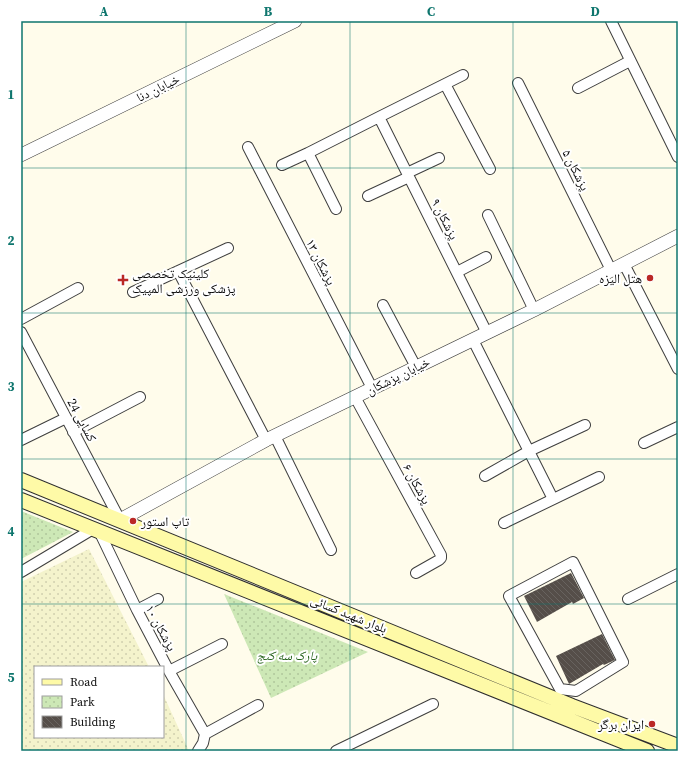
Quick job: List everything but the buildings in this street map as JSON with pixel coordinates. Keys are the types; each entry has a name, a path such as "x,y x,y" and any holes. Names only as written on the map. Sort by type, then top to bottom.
{"main road":[{"name":"بلوار شهید کسائی","path":"21,480 572,706 678,746"},
{"name":"بلوار شهید کسائی","path":"21,500 399,651 626,746 647,751"},
{"path":"399,651 405,637"}],"street":[{"name":"خیابان دنا","path":"21,155 295,21"},
{"path":"611,21 678,157"},
{"path":"578,88 630,60"},
{"path":"282,165 464,76"},
{"name":"۵ پزشکان","path":"518,83 611,270"},
{"path":"445,84 490,169"},
{"name":"۹ پزشکان","path":"379,117 487,333"},
{"name":"۱۳ پزشکان","path":"248,147 372,388"},
{"path":"308,153 336,209"},
{"path":"368,196 438,158"},
{"path":"488,215 534,310"},
{"name":"خیابان پزشکان","path":"120,520 270,438 534,310 678,236"},
{"path":"132,292 228,248"},
{"path":"457,272 486,258"},
{"path":"624,264 678,369"},
{"path":"178,271 331,550"},
{"path":"21,319 78,288"},
{"path":"383,305 416,367"},
{"name":"کسایی 24","path":"21,332 120,520"},
{"path":"473,340 553,499"},
{"path":"73,432 140,397"},
{"name":"۶ پزشکان","path":"355,397 441,555 439,560 416,573"},
{"path":"21,440 66,418"},
{"path":"485,476 529,452 585,425"},
{"path":"644,443 678,427"},
{"path":"504,523 599,477"},
{"path":"21,572 96,530"},
{"name":"۱۰ پزشکان","path":"96,530 169,671 205,734"},
{"path":"572,706 576,691 623,662 573,562 509,596 560,689 576,691"},
{"path":"628,599 678,574"},
{"path":"137,610 158,599"},
{"path":"169,671 222,644"},
{"path":"337,751 433,704"},
{"path":"198,751 203,743 205,734 258,705"},
{"path":"661,740 678,740"}],"green space":[{"path":"21,511 73,532 21,559"},
{"path":"89,549 148,666 34,666 34,738 164,738 164,696 189,751 21,751 21,582"},
{"name":"پارک سه کنج","path":"224,594 368,652 271,698"}],"place":[{"name":"هتل الیزه","path":"650,278"},
{"name":"کلینیک تخصصی پزشکی ورزشی المپیک","path":"123,280"},
{"name":"تاپ استور","path":"133,521"},
{"name":"ایران برگر","path":"652,724"}]}
